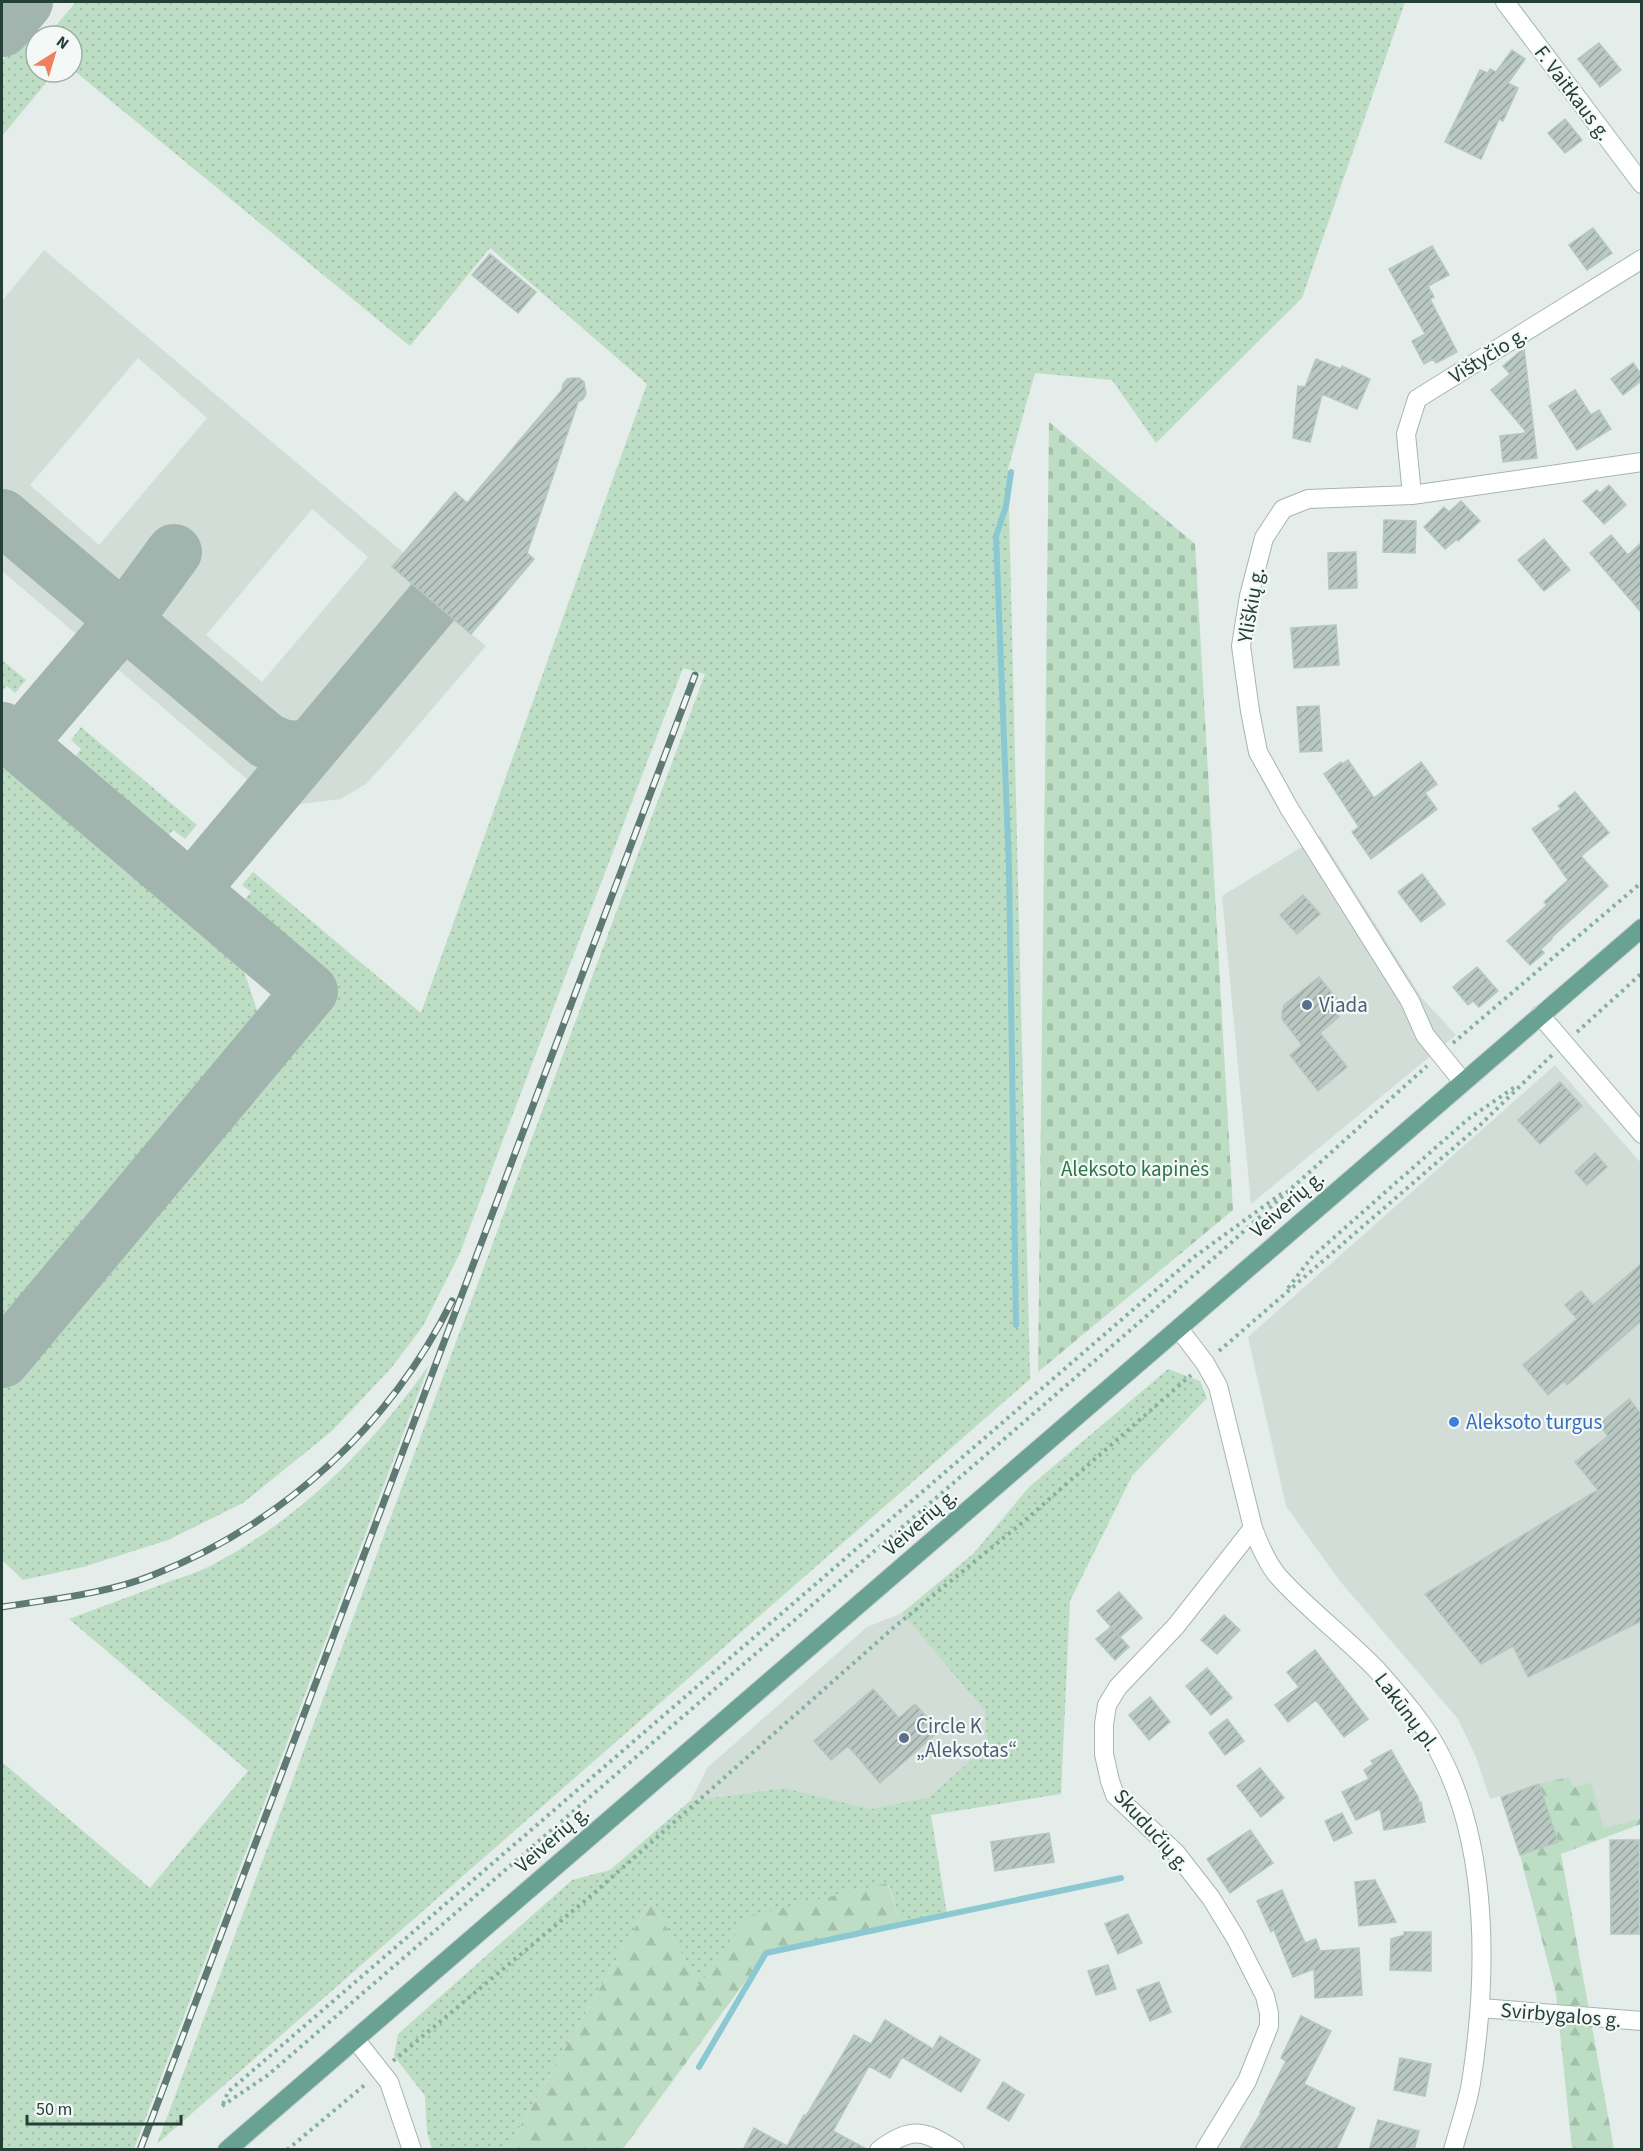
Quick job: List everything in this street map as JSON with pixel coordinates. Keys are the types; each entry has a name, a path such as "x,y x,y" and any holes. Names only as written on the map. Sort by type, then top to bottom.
{"main road":[{"name":"Veiverių g.","path":"227,2150 1641,928"}],"street":[{"name":"F. Vaitkaus g.","path":"1505,2 1641,184"},
{"name":"Vištyčio g.","path":"1412,495 1406,434 1417,399 1641,260"},
{"name":"Yliškių g.","path":"1463,1082 1425,1035 1410,1001 1289,808 1258,752 1241,646 1249,596 1264,538 1283,509 1308,499 1412,495 1641,462"},
{"path":"1540,1015 1641,1134"},
{"name":"Lakūnų pl.","path":"1179,1329 1205,1363 1218,1386 1253,1528 1277,1575 1377,1670 1418,1718 1443,1759 1461,1808 1471,1845 1482,1939 1481,2008 1470,2086 1453,2150"},
{"name":"Skudučių g.","path":"1205,2150 1247,2081 1261,2051 1269,2026 1265,1996 1211,1898 1176,1853 1115,1795 1104,1754 1104,1724 1107,1705 1118,1687 1176,1626 1253,1528"},
{"name":"Svirbygalos g.","path":"1481,2008 1641,2021"},
{"path":"355,2039 389,2082 412,2150"},
{"path":"879,2150 895,2138 923,2133 955,2150"}],"path":[{"path":"1291,1187 1275,1196 1194,1257 228,2092 222,2106 268,2075 1223,1250 1440,1055 1641,882"},
{"path":"287,2150 593,1894 892,1629 1023,1522 1480,1125 1524,1080 1641,973"},
{"path":"1282,1296 1312,1257 1468,1119 1524,1080"}],"shaded area":[{"path":"44,250 404,553 392,568 486,646 366,784 340,799 292,805 268,797 2,571 2,301","holes":["138,358 207,418 99,545 30,485","312,509 368,557 262,682 206,635"]},
{"path":"1320,836 1422,998 1456,1035 1251,1204 1222,896"},
{"name":"Aleksoto turgus","path":"1555,1065 1641,1163 1641,1818 1604,1828 1591,1782 1573,1787 1539,1784 1490,1799 1476,1757 1458,1719 1339,1580 1286,1506 1248,1337"},
{"path":"902,1613 985,1711 987,1746 929,1797 871,1809 784,1788 690,1801 708,1767 867,1627"}],"green space":[{"path":"76,2 1405,2 1302,298 1156,443 1112,380 1035,373 1008,469 1030,1379 157,2144 705,674 683,668 460,1253 423,1326 392,1367 332,1431 243,1503 168,1540 83,1567 23,1580 2,1560 2,1383 338,988 240,905 251,892 242,885 253,872 421,1013 647,384 490,248 410,346 84,79 84,24 57,24"},
{"path":"24,35 24,84 45,84 2,136 2,61"},
{"name":"Aleksoto kapinės","path":"1049,422 1195,544 1233,1210 1038,1372"},
{"path":"2,660 26,680 15,693 7,686 2,691"},
{"path":"81,727 197,825 185,839 173,830 164,841 71,762 81,749 71,740"},
{"path":"2,755 239,956 261,1022 2,1328"},
{"path":"429,1365 134,2149 2,2149 2,1762 150,1888 248,1771 69,1619 204,1569 242,1548 273,1527 332,1479 358,1452 384,1424"},
{"path":"1168,1369 1200,1381 1207,1398 1132,1476 1070,1601 1061,1794 931,1815 947,1914 900,1924 889,1884 699,1985 651,1900 507,2149 432,2149 427,2132 425,2096 394,2056 398,2034 572,1880 610,1870 690,1801 784,1788 871,1809 929,1797 987,1746 985,1711 902,1613 974,1553 1029,1487"},
{"path":"1569,1777 1573,1787 1591,1782 1604,1828 1641,1818 1641,1824 1561,1854 1614,2149 1572,2149 1556,1994 1520,1855 1558,1842 1539,1784"},
{"path":"888,1883 900,1924 766,1953 623,2149 507,2149 651,1900 699,1985 748,1916"}],"building":[{"path":"1599,43 1621,70 1600,87 1578,59"},
{"path":"1512,50 1525,59 1508,83 1518,88 1503,121 1499,119 1481,159 1445,142 1480,70 1488,73 1490,69 1496,72"},
{"path":"1565,119 1582,140 1565,153 1548,133"},
{"path":"1593,228 1612,253 1587,270 1569,245"},
{"path":"1432,246 1449,275 1428,286 1434,297 1430,299 1457,352 1436,363 1433,359 1424,364 1412,341 1425,334 1389,269"},
{"path":"490,254 536,292 518,313 472,275"},
{"path":"1524,348 1537,458 1503,462 1500,436 1527,433 1491,390 1510,374 1503,366"},
{"path":"1316,359 1341,369 1342,366 1370,379 1357,409 1322,394 1310,442 1293,438 1298,386 1305,387"},
{"path":"1633,363 1641,374 1641,381 1623,395 1611,379"},
{"path":"579,378 584,382 586,394 578,402 527,553 534,559 471,634 392,567 455,492 467,503 562,390 567,379"},
{"path":"1575,390 1591,415 1599,410 1611,429 1577,450 1549,406"},
{"path":"1609,485 1626,505 1604,524 1583,501 1597,490 1600,493"},
{"path":"1461,501 1480,521 1458,541 1457,539 1445,549 1424,527 1444,507 1449,512"},
{"path":"1384,520 1416,521 1415,553 1383,552"},
{"path":"1611,535 1628,555 1641,543 1641,612 1590,553"},
{"path":"1544,539 1570,570 1544,591 1518,560"},
{"path":"1356,552 1357,588 1329,589 1328,553"},
{"path":"1336,625 1339,665 1294,668 1291,628"},
{"path":"1319,706 1322,751 1300,752 1297,707"},
{"path":"1348,760 1374,798 1421,762 1437,784 1425,793 1437,809 1371,859 1352,832 1359,827 1324,774"},
{"path":"1575,792 1609,833 1581,856 1608,886 1551,938 1541,949 1544,953 1530,965 1507,941 1547,905 1544,902 1568,880 1532,829 1561,809 1558,806"},
{"path":"1422,874 1445,904 1421,922 1398,892"},
{"path":"1303,895 1320,914 1297,934 1280,915"},
{"path":"1477,967 1498,991 1479,1007 1473,1001 1468,1005 1453,987"},
{"path":"1319,977 1337,999 1330,1005 1339,1017 1320,1033 1347,1067 1318,1091 1290,1055 1302,1045 1282,1019 1282,1012 1284,1005"},
{"path":"1560,1082 1582,1106 1540,1144 1518,1120"},
{"path":"1595,1153 1607,1167 1587,1185 1575,1172"},
{"path":"1641,1264 1641,1321 1567,1385 1564,1381 1548,1395 1523,1365 1577,1319 1565,1305 1581,1291 1593,1305"},
{"path":"1629,1399 1641,1414 1641,1621 1528,1677 1513,1646 1481,1664 1425,1594 1598,1490 1575,1462 1608,1436 1599,1424"},
{"path":"1119,1592 1142,1618 1120,1637 1097,1611"},
{"path":"1224,1615 1240,1630 1217,1654 1201,1640"},
{"path":"1111,1627 1129,1647 1115,1660 1096,1639"},
{"path":"1315,1650 1368,1719 1344,1737 1316,1700 1288,1722 1275,1705 1299,1687 1287,1672"},
{"path":"1207,1668 1232,1698 1211,1715 1186,1686"},
{"path":"873,1689 899,1718 915,1704 939,1731 880,1783 848,1746 831,1760 814,1741"},
{"path":"1150,1697 1170,1722 1149,1740 1129,1715"},
{"path":"1227,1719 1244,1741 1225,1755 1209,1733"},
{"path":"1391,1750 1418,1797 1419,1803 1421,1802 1425,1822 1384,1830 1380,1809 1356,1820 1342,1792 1369,1779 1364,1770 1374,1764 1371,1761"},
{"path":"1260,1768 1284,1798 1261,1817 1237,1786"},
{"path":"1539,1784 1558,1842 1520,1855 1501,1797"},
{"path":"1342,1813 1352,1833 1334,1841 1325,1821"},
{"path":"1250,1830 1273,1863 1230,1893 1207,1859"},
{"path":"1049,1833 1054,1862 995,1871 991,1842"},
{"path":"1610,1840 1639,1840 1639,1934 1611,1934"},
{"path":"1375,1880 1396,1922 1359,1926 1355,1882"},
{"path":"1282,1890 1305,1943 1316,1939 1320,1951 1359,1948 1362,1995 1315,1998 1314,1969 1293,1977 1274,1930 1271,1932 1257,1901"},
{"path":"1128,1914 1142,1943 1118,1954 1105,1924"},
{"path":"1404,1932 1431,1932 1431,1971 1390,1970 1391,1939 1404,1935"},
{"path":"1108,1965 1116,1989 1096,1995 1088,1971"},
{"path":"1159,1982 1171,2012 1150,2021 1137,1990"},
{"path":"1301,2016 1331,2031 1304,2084 1355,2108 1336,2150 1239,2150 1261,2113 1286,2061 1281,2058"},
{"path":"885,2020 933,2049 940,2036 980,2060 961,2092 902,2057 890,2078 869,2066 833,2131 868,2150 743,2150 754,2128 787,2146 854,2035 871,2044"},
{"path":"1400,2058 1431,2064 1425,2096 1394,2090"},
{"path":"1003,2082 1024,2095 1009,2121 987,2108"},
{"path":"1378,2120 1419,2131 1414,2150 1369,2150"}],"waterway":[{"path":"1011,472 1006,506 996,536 1009,868 1016,1325"},
{"path":"699,2067 766,1953 1121,1878"}],"taxiway":[{"path":"2,29 25,2"},
{"path":"2,517 267,741 284,748 308,749"},
{"path":"18,744 124,620 174,552"},
{"path":"191,890 433,602"},
{"path":"2,730 310,991 2,1360"}],"railway":[{"path":"140,2150 695,675"},
{"path":"2,1607 78,1595 135,1582 201,1554 246,1528 288,1499 328,1466 364,1429 427,1347 452,1301"}],"place":[{"name":"Viada","path":"1307,1005"},
{"name":"Aleksoto turgus","path":"1454,1422"},
{"name":"Circle K „Aleksotas“","path":"904,1738"}]}
